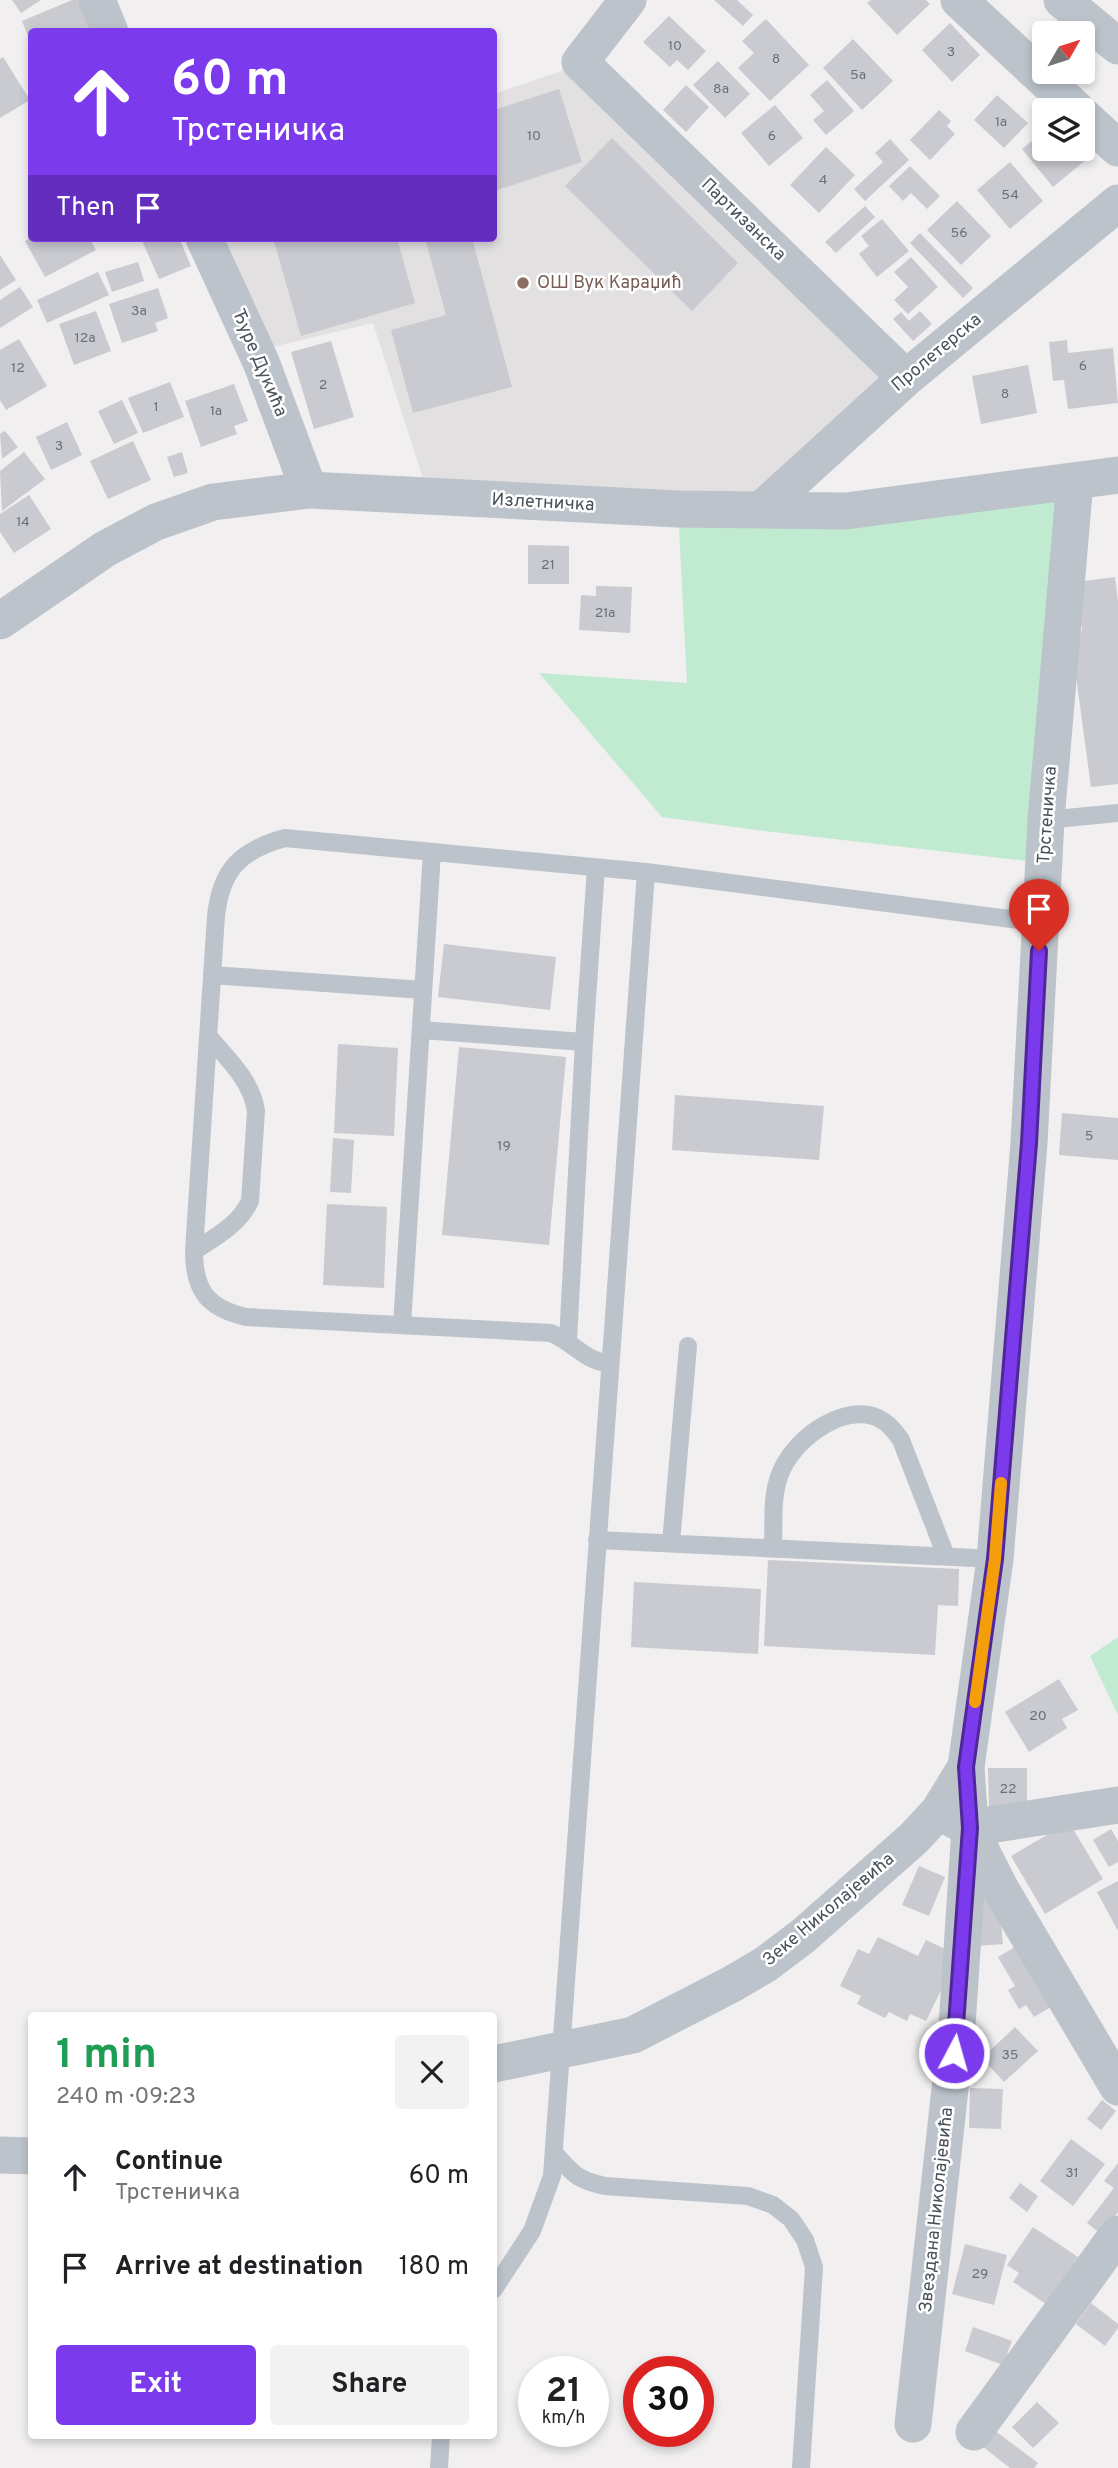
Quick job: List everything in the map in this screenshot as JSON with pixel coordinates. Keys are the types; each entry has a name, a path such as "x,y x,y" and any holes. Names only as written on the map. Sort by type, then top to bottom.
{"street":[{"path":"97,0 108,28"},
{"name":"Партизанска","path":"628,0 580,62 906,378"},
{"path":"959,0 1064,98"},
{"path":"1062,0 1118,46"},
{"path":"1095,127 1118,148"},
{"name":"Пролетерска","path":"761,510 906,378 1118,203"},
{"name":"Ђуре Дукића","path":"206,242 261,362 309,490"},
{"name":"Излетничка","path":"0,621 105,549 156,522 213,502 309,490 678,509 846,510 1118,475"},
{"name":"Трстеничка","path":"955,1820 966,1767 995,1559 1029,1143 1046,820 1075,481"},
{"path":"1118,1805 955,1820 1000,1888 1118,2087"},
{"name":"Зеке Николајевића","path":"497,2063 633,2035 732,1984 766,1964 813,1927 914,1838 955,1820"},
{"name":"Звездана Николајевића","path":"913,2424 957,2026 955,1820"},
{"path":"0,2155 28,2157"},
{"path":"974,2432 1118,2234"}],"lane":[{"path":"1046,820 1118,813"},
{"path":"610,1364 587,1358 568,1340 551,1333 246,1317 226,1312 212,1304 201,1289 194,1271 194,1251 218,893 227,874 241,858 263,844 285,838 646,872 1041,923"},
{"path":"402,1325 432,852"},
{"path":"568,1340 596,868"},
{"path":"497,2284 532,2231 552,2176 646,872"},
{"path":"212,975 423,990"},
{"path":"421,1030 584,1042"},
{"path":"194,1251 233,1224 244,1213 250,1201 256,1111 254,1097 247,1085 208,1036"},
{"path":"671,1543 688,1346"},
{"path":"773,1548 775,1498 779,1475 788,1458 801,1441 822,1427 841,1418 859,1415 874,1416 890,1426 901,1440 946,1556"},
{"path":"597,1540 995,1559"},
{"path":"554,2153 573,2175 589,2183 747,2196 773,2205 791,2219 805,2240 814,2267 800,2468"},
{"path":"439,2468 440,2439"}],"shaded area":[{"name":"ОШ Вук Караџић","path":"582,64 906,378 761,510 429,497 373,323 268,348 221,244 497,242 497,93"}],"green space":[{"path":"1075,481 1044,863 662,817 539,673 687,683 678,509"},
{"path":"1118,1637 1118,1715 1090,1656"}],"building":[{"path":"12,0 41,0 21,13"},
{"path":"72,0 81,0 94,28 28,28 28,36 22,21"},
{"path":"714,0 737,0 753,15 743,26"},
{"path":"871,0 926,0 930,4 897,35 867,3"},
{"path":"669,16 706,51 688,70 677,60 670,67 643,42"},
{"path":"766,19 809,65 770,101 738,68 754,53 742,41"},
{"path":"950,23 980,55 952,82 922,50"},
{"path":"853,39 893,81 862,110 823,68"},
{"path":"3,57 28,97 28,101 0,118 0,59"},
{"path":"718,61 750,94 725,118 693,85"},
{"path":"827,80 854,111 826,135 813,120 824,111 810,95"},
{"path":"686,85 709,107 686,132 663,110"},
{"path":"559,89 582,162 497,190 497,109"},
{"path":"997,95 1028,123 1004,148 974,120"},
{"path":"775,105 803,138 769,166 741,133"},
{"path":"939,110 951,121 947,126 955,134 930,160 910,140"},
{"path":"612,138 738,263 692,311 565,186"},
{"path":"890,139 909,160 865,201 854,189 883,162 875,153"},
{"path":"1032,141 1032,161 1085,161 1053,187 1022,149"},
{"path":"826,147 855,175 819,213 790,185"},
{"path":"1010,162 1043,201 1010,229 977,190"},
{"path":"910,166 940,196 927,209 911,193 903,201 889,186"},
{"path":"957,201 991,236 961,265 927,230"},
{"path":"865,206 875,217 836,253 825,242"},
{"path":"882,219 909,251 877,277 859,254 869,246 861,236"},
{"path":"920,233 973,288 963,298 910,243"},
{"path":"25,241 91,242 96,250 45,277"},
{"path":"143,242 181,242 191,266 159,279"},
{"path":"274,242 398,242 415,303 301,336"},
{"path":"426,242 473,242 512,387 413,413 391,330 446,315"},
{"path":"0,255 16,280 0,290"},
{"path":"911,257 938,287 908,314 894,300 908,287 894,272"},
{"path":"138,262 144,281 112,292 105,272"},
{"path":"98,272 109,295 47,323 37,300"},
{"path":"20,287 33,307 0,328 0,300"},
{"path":"158,288 168,318 155,323 158,331 122,343 109,304"},
{"path":"96,311 111,351 74,365 59,324"},
{"path":"920,311 932,324 913,341 893,319 901,312 909,321"},
{"path":"19,339 47,386 6,410 0,400 0,350"},
{"path":"1067,340 1068,353 1113,348 1118,403 1068,409 1064,380 1053,381 1049,342"},
{"path":"331,341 354,417 314,429 291,352"},
{"path":"1028,365 1037,413 981,424 972,376"},
{"path":"170,382 184,417 143,433 128,398"},
{"path":"234,384 248,421 234,426 237,434 201,447 185,401"},
{"path":"122,400 138,433 114,444 98,411"},
{"path":"67,422 82,455 51,470 36,437"},
{"path":"5,431 18,447 2,459 0,434"},
{"path":"133,441 151,480 108,499 90,461"},
{"path":"24,452 45,479 2,511 0,471"},
{"path":"182,452 188,473 174,477 167,457"},
{"path":"29,495 51,529 14,553 0,532 0,514"},
{"path":"528,545 569,546 569,584 528,584"},
{"path":"1115,577 1118,602 1118,784 1091,787 1070,632 1082,631 1076,582"},
{"path":"596,586 632,587 630,633 579,630 581,595 596,596"},
{"path":"444,944 556,957 550,1010 438,997"},
{"path":"338,1044 398,1048 394,1136 334,1133"},
{"path":"459,1047 566,1057 549,1245 442,1235"},
{"path":"675,1095 824,1106 819,1160 672,1150"},
{"path":"1062,1113 1118,1118 1118,1160 1059,1155"},
{"path":"333,1138 354,1140 351,1193 330,1192"},
{"path":"327,1204 387,1207 384,1288 323,1285"},
{"path":"768,1560 959,1569 958,1606 938,1605 935,1655 764,1646"},
{"path":"634,1582 761,1589 758,1654 631,1647"},
{"path":"1059,1679 1078,1710 1062,1719 1067,1728 1029,1752 1005,1712"},
{"path":"988,1768 1027,1768 1027,1809 989,1809"},
{"path":"1069,1822 1103,1879 1045,1914 1011,1856"},
{"path":"1111,1829 1118,1841 1118,1862 1109,1867 1093,1840"},
{"path":"919,1866 945,1877 929,1916 902,1905"},
{"path":"1118,1881 1118,1931 1097,1892"},
{"path":"984,1882 999,1902 1003,1944 977,1946"},
{"path":"878,1937 918,1956 926,1940 958,1955 926,2021 910,2014 907,2021 889,2012 885,2018 857,2004 861,1996 840,1986 858,1949 869,1954"},
{"path":"1018,1945 1054,2005 1034,2017 1026,2005 1019,2009 1008,1990 1015,1986 998,1957"},
{"path":"1015,2027 1038,2051 1004,2082 982,2058"},
{"path":"970,2088 1003,2089 1001,2129 969,2128"},
{"path":"1102,2100 1116,2111 1101,2130 1087,2119"},
{"path":"1071,2139 1105,2164 1073,2206 1040,2181"},
{"path":"1118,2163 1118,2212 1101,2234 1087,2223 1114,2188 1104,2181"},
{"path":"1020,2183 1038,2196 1027,2212 1009,2198"},
{"path":"1033,2227 1078,2257 1046,2304 1013,2282 1019,2273 1007,2265"},
{"path":"965,2244 1007,2255 994,2305 952,2294"},
{"path":"1091,2303 1118,2324 1105,2346 1076,2324"},
{"path":"973,2327 1012,2341 1003,2365 965,2351"},
{"path":"1037,2402 1059,2423 1033,2448 1012,2427"},
{"path":"994,2430 1038,2463 1034,2468 1010,2468 982,2446"}],"slow traffic":[{"path":"975,1702 995,1559 1001,1483"}],"place":[{"name":"ОШ Вук Караџић","path":"523,283"}],"route":[{"path":"954,2053 970,1828 966,1767 995,1559 1029,1143 1039,951"}]}
